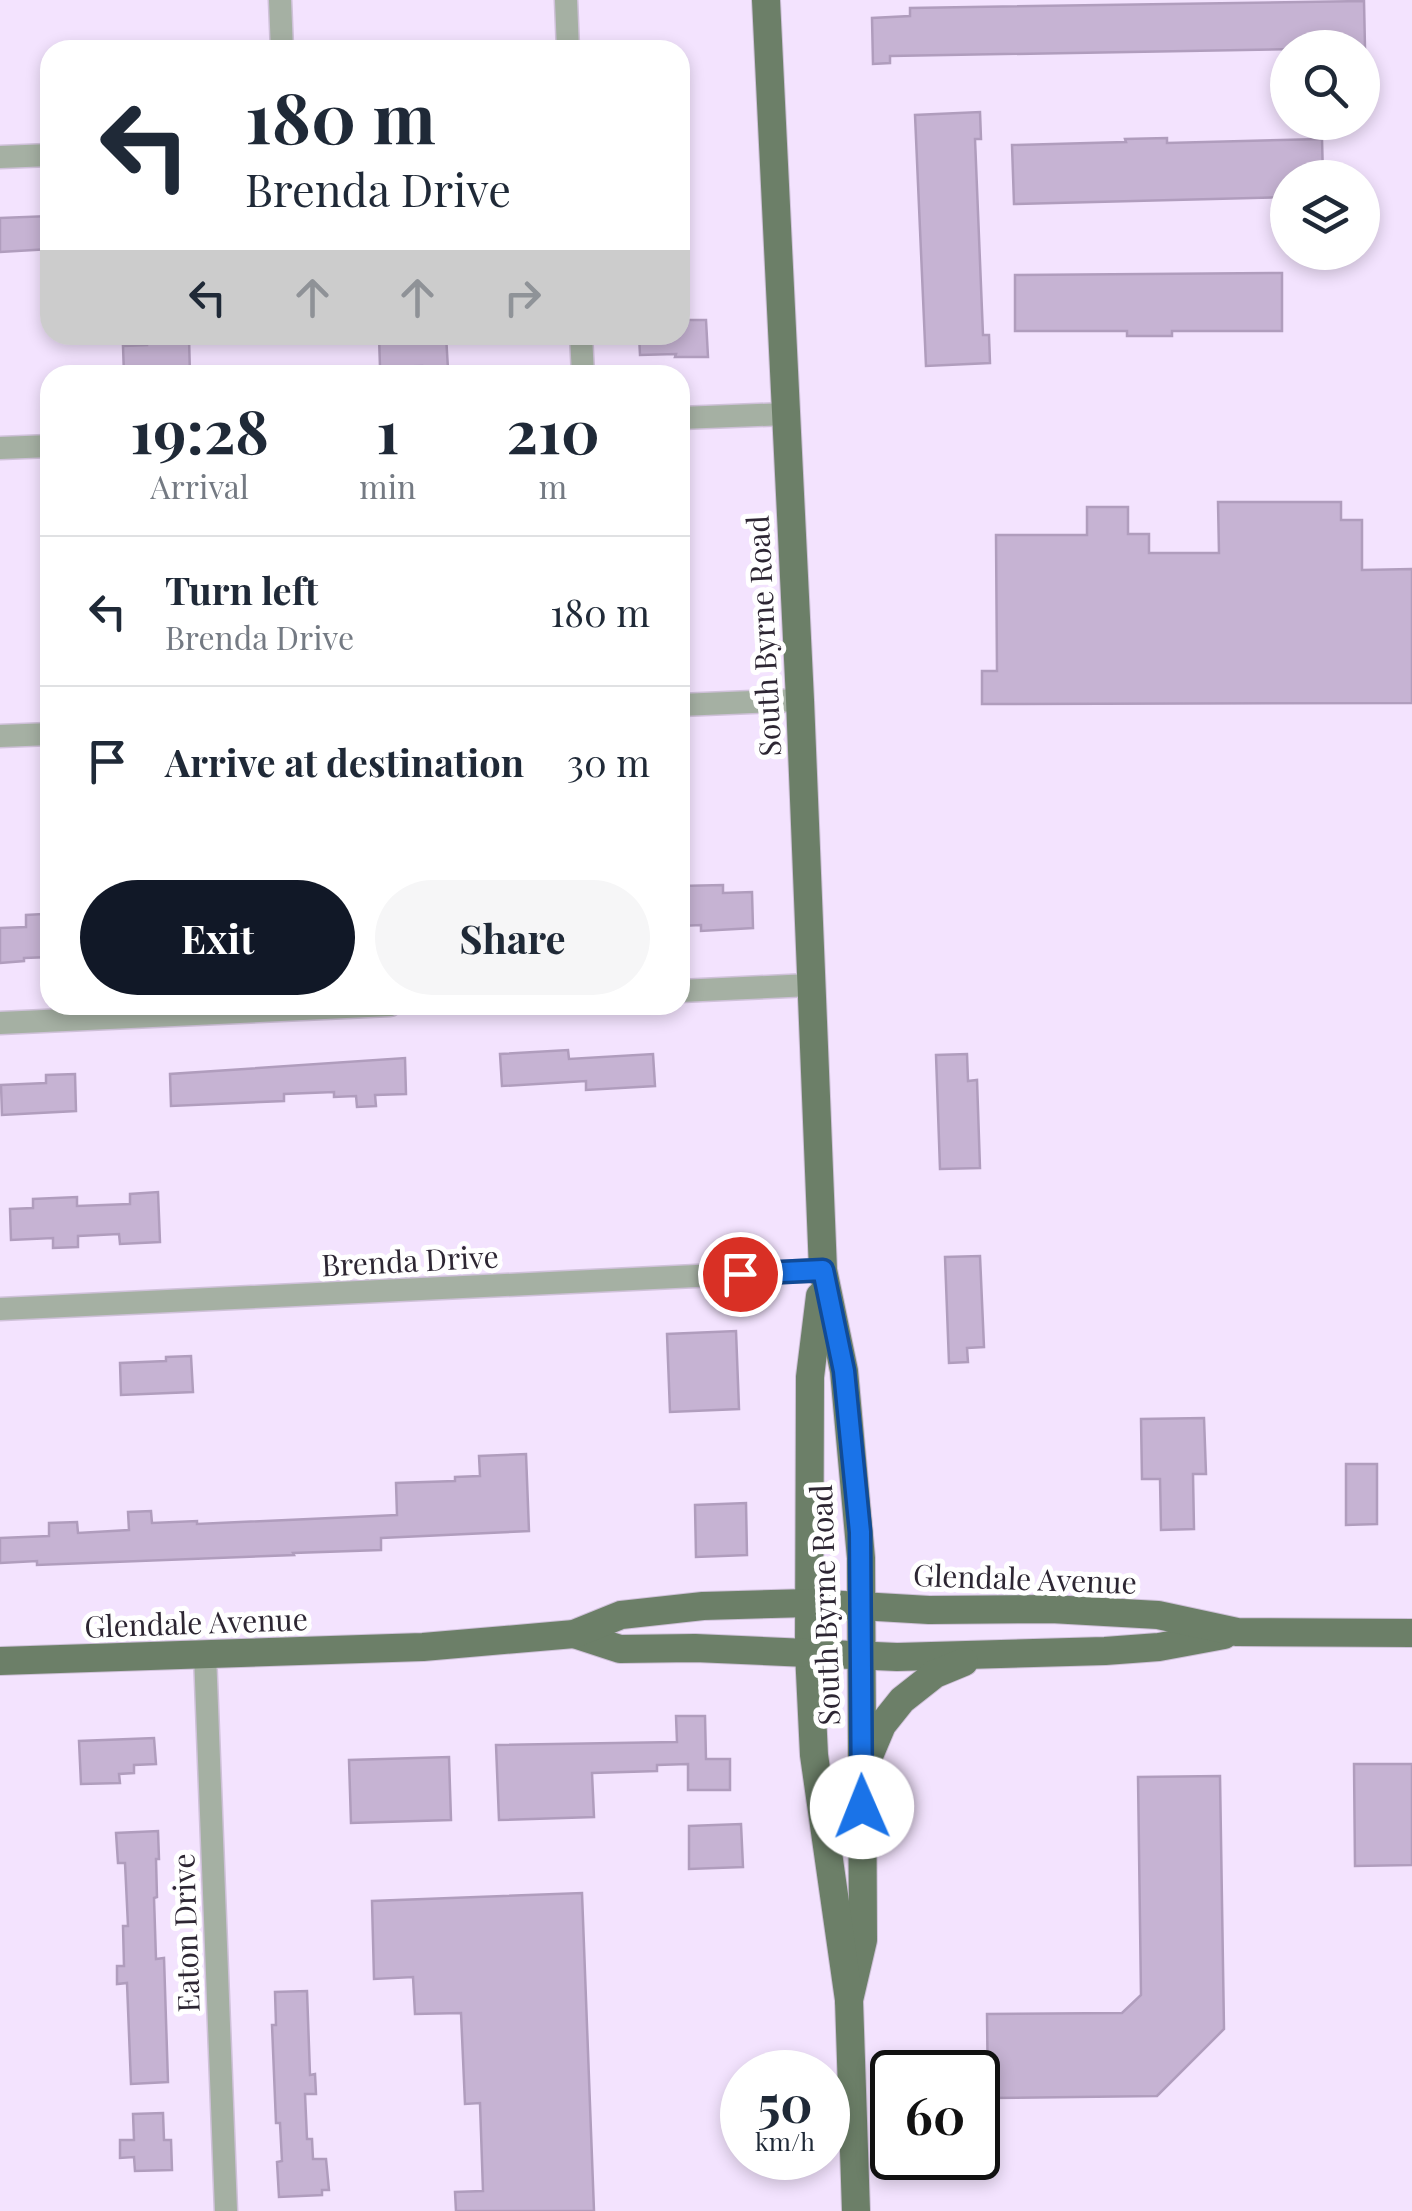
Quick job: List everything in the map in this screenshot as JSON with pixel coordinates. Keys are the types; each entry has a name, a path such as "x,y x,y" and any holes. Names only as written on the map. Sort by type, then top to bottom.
{"main road":[{"name":"South Byrne Road","path":"766,0 823,1270 844,1371 860,1532 863,1940 849,2000"},
{"name":"South Byrne Road","path":"823,1270 810,1377 809,1652 814,1755 849,2000 856,2211"},
{"name":"Glendale Avenue","path":"0,1661 423,1647 574,1634 621,1615 702,1606 810,1603 1158,1615 1238,1632"},
{"name":"Glendale Avenue","path":"574,1634 620,1648 912,1657 1159,1647 1238,1632 1412,1632"},
{"path":"861,1774 882,1725 902,1700 935,1674 984,1655"}],"street":[{"path":"280,0 282,40"},
{"path":"566,0 568,40"},
{"path":"0,157 40,155"},
{"path":"690,418 786,414"},
{"path":"0,448 40,446"},
{"path":"690,705 800,700"},
{"path":"0,736 40,734"},
{"path":"690,992 810,986"},
{"path":"0,1023 173,1015"},
{"name":"Brenda Drive","path":"0,1310 823,1270"},
{"name":"Eaton Drive","path":"205,1654 226,2211"}],"building":[{"path":"1364,1 1365,30 1270,30 1270,50 890,56 890,63 873,64 872,18 910,16 910,8"},
{"path":"980,112 981,139 975,139 983,335 989,335 990,363 926,366 915,115"},
{"path":"1167,138 1167,143 1322,140 1323,160 1270,160 1270,197 1014,204 1012,145 1126,142 1125,139"},
{"path":"40,216 40,250 0,252 0,218"},
{"path":"1282,273 1282,331 1172,331 1172,336 1127,336 1127,331 1015,331 1015,275"},
{"path":"690,320 706,320 708,357 640,355 640,345 690,345"},
{"path":"189,345 190,365 124,365 123,346"},
{"path":"379,345 447,345 448,365 380,365"},
{"path":"1218,502 1341,502 1341,520 1362,520 1362,570 1412,569 1412,703 982,704 982,671 997,671 996,535 1087,535 1087,507 1128,507 1128,534 1149,534 1149,553 1219,553"},
{"path":"723,885 723,893 752,892 753,928 701,931 701,925 690,926 690,886"},
{"path":"40,914 40,957 0,963 0,928 26,927 26,915"},
{"path":"568,1050 569,1059 653,1054 655,1086 586,1090 586,1081 502,1086 500,1054"},
{"path":"967,1054 968,1081 977,1080 980,1168 940,1169 936,1055"},
{"path":"405,1058 406,1094 375,1095 376,1106 357,1107 356,1096 334,1097 334,1092 284,1094 284,1101 171,1106 170,1074"},
{"path":"75,1074 76,1111 2,1115 1,1085 46,1083 46,1075"},
{"path":"158,1192 160,1242 120,1244 119,1234 78,1236 78,1247 53,1248 53,1238 11,1240 10,1209 33,1208 33,1199 77,1197 77,1206 130,1204 130,1194"},
{"path":"980,1256 984,1347 967,1348 968,1362 949,1363 945,1257"},
{"path":"736,1331 739,1409 670,1412 667,1334"},
{"path":"191,1356 193,1392 121,1395 120,1363"},
{"path":"1204,1418 1206,1474 1193,1474 1194,1529 1161,1530 1160,1479 1142,1479 1141,1419"},
{"path":"526,1454 529,1531 381,1538 381,1550 37,1565 37,1561 0,1563 0,1538 49,1536 49,1523 77,1522 78,1533 129,1530 128,1512 151,1511 152,1523 197,1524 397,1515 396,1483 480,1476 479,1456"},
{"path":"1346,1464 1377,1464 1377,1524 1346,1525"},
{"path":"746,1503 747,1555 696,1557 695,1505"},
{"path":"676,1716 705,1716 706,1759 730,1759 730,1790 688,1790 688,1764 657,1765 657,1771 592,1773 594,1817 499,1820 496,1745 677,1742"},
{"path":"154,1738 156,1764 134,1765 134,1773 119,1774 120,1783 81,1784 79,1741"},
{"path":"449,1757 451,1820 351,1823 349,1760"},
{"path":"1354,1764 1412,1764 1412,1865 1355,1866"},
{"path":"1220,1776 1224,2029 1157,2096 1000,2098 1000,2050 987,2050 987,2014 1122,2013 1141,1995 1138,1777"},
{"path":"741,1824 743,1867 689,1869 689,1826"},
{"path":"158,1831 156,1959 164,1958 168,2082 131,2084 127,1983 117,1984 117,1966 124,1966 123,1926 128,1926 125,1863 118,1863 116,1833"},
{"path":"582,1893 594,2211 456,2211 455,2192 483,2191 480,2103 465,2104 461,2013 415,2014 413,1977 374,1979 372,1901"},
{"path":"307,1991 310,2075 315,2074 316,2094 305,2094 307,2139 312,2139 313,2159 326,2159 329,2190 322,2190 322,2195 279,2197 277,2162 282,2161 280,2123 276,2123 272,2025 276,2025 275,1992"},
{"path":"163,2113 164,2140 171,2140 172,2170 135,2171 134,2157 120,2158 120,2140 134,2140 133,2114"}],"route":[{"path":"740,1274 823,1270 844,1371 860,1532 862,1807"}]}
